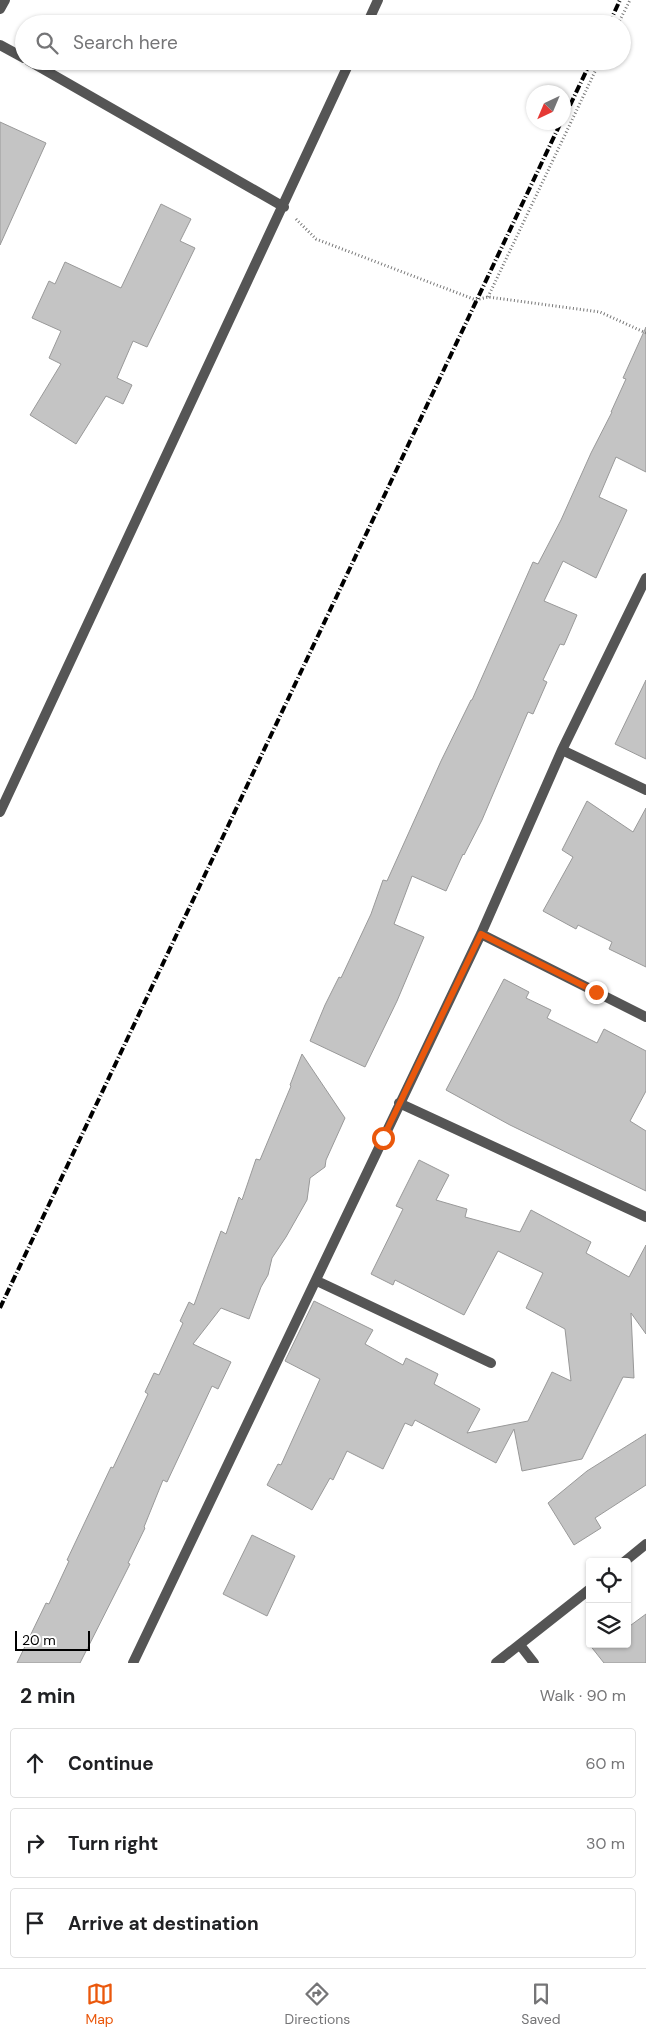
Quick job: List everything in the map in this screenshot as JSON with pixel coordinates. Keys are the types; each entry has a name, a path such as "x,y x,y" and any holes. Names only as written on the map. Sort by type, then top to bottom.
{"street":[{"path":"0,9 5,0"},
{"path":"371,15 378,0"},
{"path":"0,45 15,53"},
{"path":"45,70 284,207"},
{"path":"0,812 284,207 346,70"},
{"path":"133,1663 317,1281 399,1103 481,934 562,750 645,581"},
{"path":"562,750 646,790"},
{"path":"481,934 646,1017"},
{"path":"399,1103 646,1217"},
{"path":"317,1281 491,1363"},
{"path":"629,1558 646,1544"},
{"path":"496,1663 586,1592"},
{"path":"520,1645 534,1663"}],"path":[{"path":"622,15 630,0"},
{"path":"488,297 596,70"},
{"path":"284,207 316,239 476,300 488,297 600,312 646,333"}],"building":[{"path":"0,122 46,143 0,245"},
{"path":"161,204 191,219 180,241 195,248 147,347 133,341 117,378 132,385 123,404 106,396 76,444 30,415 61,364 49,358 61,331 32,318 49,281 55,284 65,262 121,288"},
{"path":"646,327 646,472 616,457 599,497 627,510 596,578 563,561 544,601 577,615 564,645 560,644 543,680 547,682 533,714 528,712 482,820 463,854 446,891 412,876 394,924 424,937 397,1001 365,1067 310,1041 325,1005 339,977 341,978 371,914 383,880 387,881 441,761 472,700 533,562 538,564 612,412 626,379 623,378"},
{"path":"646,680 646,759 615,744"},
{"path":"587,801 633,832 646,808 646,967 609,949 612,942 578,925 576,929 543,911 573,857 562,850"},
{"path":"504,979 529,992 526,998 551,1010 547,1018 597,1043 604,1029 646,1051 646,1091 630,1121 646,1131 646,1191 510,1125 446,1090"},
{"path":"302,1054 345,1118 326,1160 325,1167 310,1178 307,1200 272,1258 268,1275 261,1287 249,1319 221,1308 193,1344 231,1362 218,1389 212,1386 167,1482 163,1480 145,1528 128,1563 130,1564 80,1663 17,1663 46,1603 49,1604 69,1561 67,1560 148,1394 145,1392 154,1373 159,1375 183,1323 180,1321 189,1302 194,1305 221,1231 226,1234 239,1197 242,1200 256,1159 260,1160 291,1086"},
{"path":"419,1160 449,1175 436,1200 467,1209 465,1217 520,1232 531,1210 591,1242 586,1253 629,1277 646,1245 646,1334 631,1313 634,1378 623,1377 582,1459 522,1471 514,1429 496,1463 415,1420 412,1426 405,1423 383,1469 347,1451 333,1480 330,1478 312,1510 267,1485 278,1464 281,1465 320,1379 285,1361 314,1301 373,1330 365,1344 403,1365 406,1358 438,1374 434,1384 480,1409 467,1433 528,1421 552,1372 571,1381 565,1329 526,1308 543,1273 498,1251 464,1315 395,1280 393,1285 371,1274 403,1209 396,1206"},
{"path":"646,1434 646,1485 595,1518 601,1528 574,1545 548,1503 587,1471"},
{"path":"252,1535 295,1556 267,1616 223,1594"},
{"path":"646,1614 646,1663 604,1663 592,1648 631,1648 631,1625"}],"railway":[{"path":"613,15 620,0"},
{"path":"571,103 587,70"},
{"path":"0,1308 557,130"}],"route":[{"path":"383,1138 481,934 596,992"}]}
